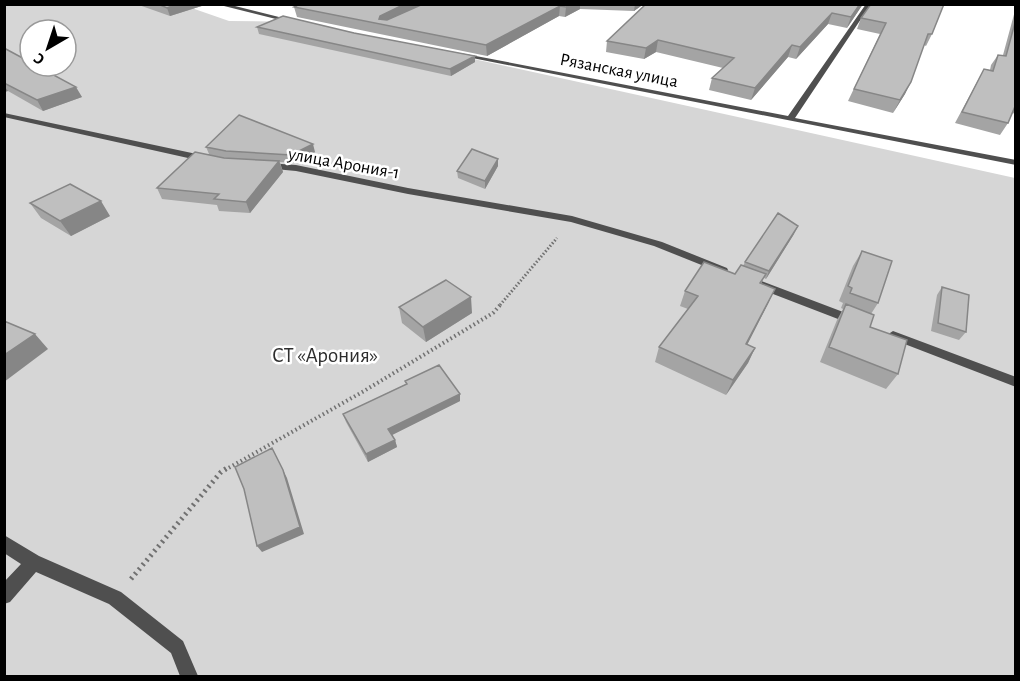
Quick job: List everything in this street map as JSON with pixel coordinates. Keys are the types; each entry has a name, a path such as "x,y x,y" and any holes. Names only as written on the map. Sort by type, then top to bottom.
{"street":[{"path":"218,4 302,23"},
{"path":"790,119 869,4"},
{"name":"Рязанская улица","path":"449,53 1016,164"},
{"path":"4,115 218,162"},
{"name":"улица Арония-1","path":"251,165 296,168 408,191 572,219 658,244 1016,382"},
{"path":"4,543 33,562 115,598 177,648 189,676"},
{"path":"4,596 33,562"}],"path":[{"path":"115,598 221,472 364,391 493,313 572,219"}],"green space":[{"name":"СТ «Арония»","path":"4,5 183,5 229,21 306,22 1015,178 1015,676 5,676"}],"building":[{"path":"158,4 177,4 167,8"},
{"path":"300,4 405,4 380,16 379,19 387,20 423,4 570,4 566,7 560,6 486,45 294,7"},
{"path":"646,4 860,4 851,17 832,13 800,47 792,45 755,88 712,78 734,58 658,40 646,48 607,41"},
{"path":"871,4 944,4 932,34 928,34 911,82 900,100 854,89 886,23 861,18"},
{"path":"283,16 354,33 475,56 450,69 257,27"},
{"path":"1016,19 1016,104 1008,123 962,112 984,69 993,71 998,55 1006,56"},
{"path":"4,48 18,56 18,78 59,78 76,87 37,100 4,83"},
{"path":"239,115 313,144 291,155 226,151 206,147"},
{"path":"472,149 498,159 485,181 457,171"},
{"path":"195,152 224,158 279,161 246,202 214,199 219,194 157,188"},
{"path":"70,184 101,201 60,221 30,203"},
{"path":"778,213 798,226 769,271 745,262"},
{"path":"862,251 892,261 878,303 850,293 852,288 848,286"},
{"path":"704,262 735,274 741,265 766,274 760,283 775,289 746,344 755,348 733,380 659,347 698,296 685,291"},
{"path":"446,280 471,297 423,327 399,307"},
{"path":"942,287 969,295 966,332 938,323"},
{"path":"846,304 874,315 870,327 907,340 898,374 829,347"},
{"path":"4,321 35,334 4,355"},
{"path":"439,365 460,394 388,429 395,440 366,454 343,414 407,384 405,381"},
{"path":"272,448 283,470 300,527 257,546 244,489 235,467"}]}
